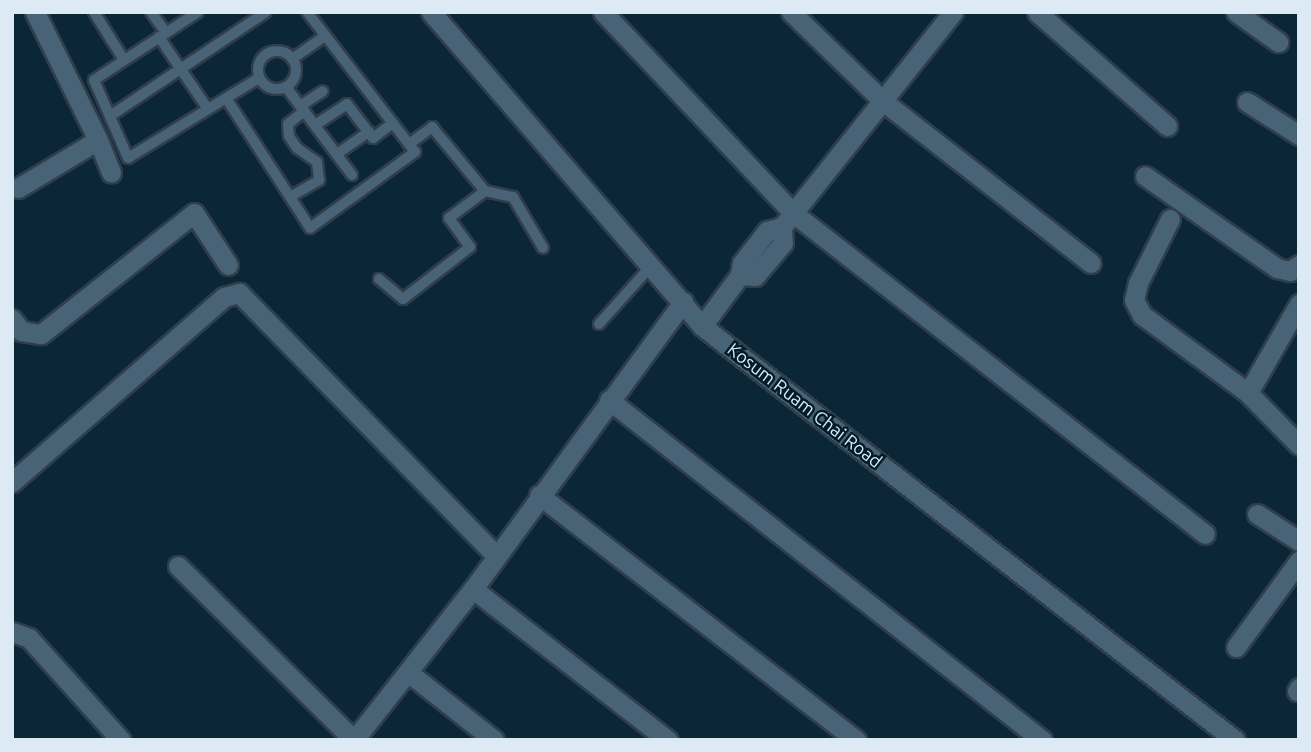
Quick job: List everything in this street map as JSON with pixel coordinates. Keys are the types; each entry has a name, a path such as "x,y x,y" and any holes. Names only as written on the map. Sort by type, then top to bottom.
{"street":[{"path":"35,12 111,172"},
{"name":"Kosum Ruam Chai Road","path":"431,12 702,326 1235,740"},
{"path":"603,12 787,220 1205,534"},
{"path":"792,12 884,102 1091,263"},
{"path":"702,326 740,275 755,276 783,243 787,220 884,102 953,12"},
{"path":"1037,12 1167,126"},
{"path":"1236,12 1278,42"},
{"path":"1247,102 1299,135"},
{"path":"18,188 98,140"},
{"path":"1146,176 1277,268 1290,271 1299,265"},
{"path":"12,319 21,331 41,334 194,213 228,265"},
{"path":"1170,219 1134,300 1142,315 1248,393 1299,445"},
{"path":"12,482 224,297 239,293 496,555"},
{"path":"178,566 354,740 410,673 683,302"},
{"path":"1248,393 1299,304"},
{"path":"609,400 1042,740"},
{"path":"539,495 856,740"},
{"path":"1257,514 1299,541"},
{"path":"1236,647 1299,561"},
{"path":"472,589 668,740"},
{"path":"12,632 29,638 121,740"},
{"path":"410,673 494,740"}],"lane":[{"path":"94,12 124,60"},
{"path":"151,12 181,68 208,109"},
{"path":"198,12 94,80 128,158 259,78"},
{"path":"226,98 310,228 415,152 307,12"},
{"path":"110,116 260,14"},
{"path":"292,59 325,36"},
{"path":"269,52 282,52 292,59 296,71 286,87 268,87 259,78 260,60 269,52"},
{"path":"286,87 352,175"},
{"path":"290,197 319,180 317,162 297,148 289,135 288,124 323,91"},
{"path":"315,125 347,104 373,138 393,124"},
{"path":"409,144 432,127 485,191 513,197 543,248"},
{"path":"337,154 369,132"},
{"path":"379,279 403,299 470,247 449,218 485,191"},
{"path":"599,324 651,266"}]}
